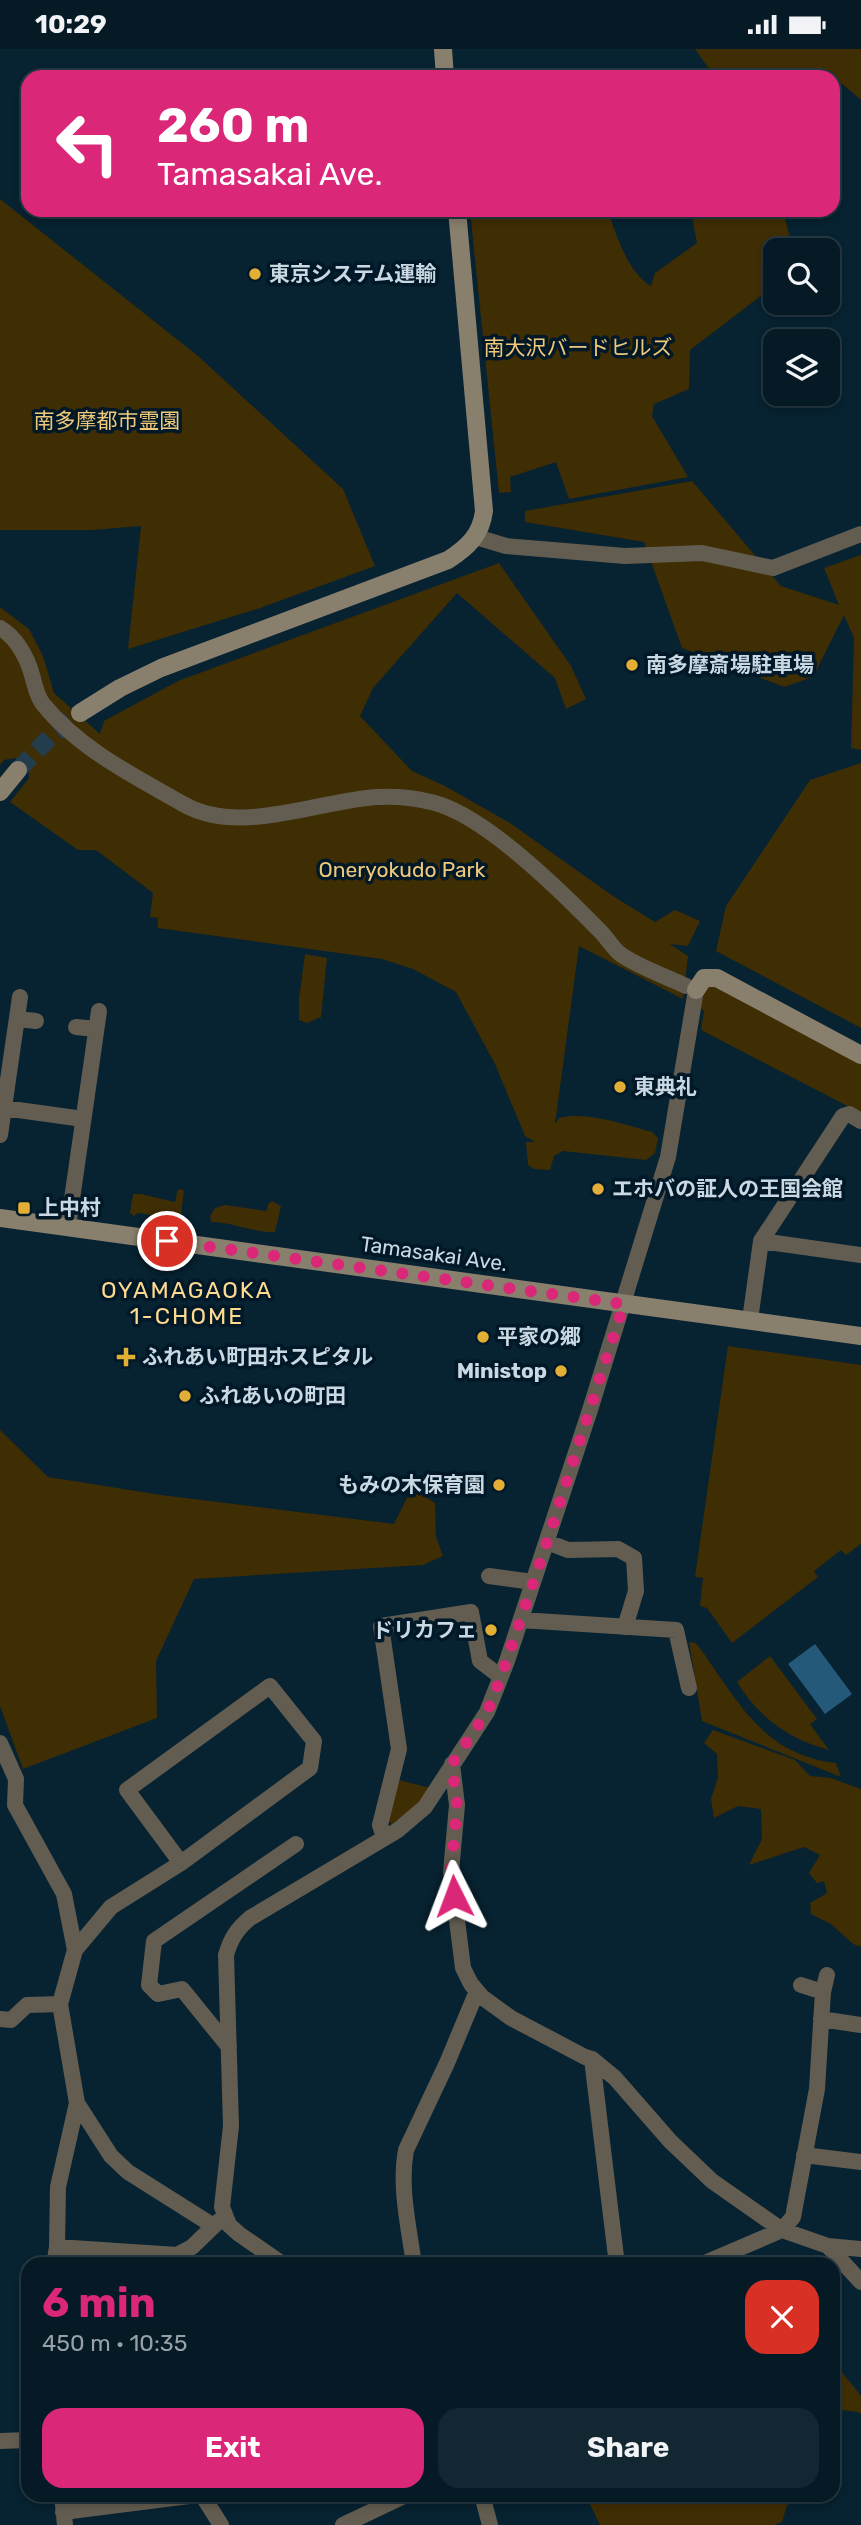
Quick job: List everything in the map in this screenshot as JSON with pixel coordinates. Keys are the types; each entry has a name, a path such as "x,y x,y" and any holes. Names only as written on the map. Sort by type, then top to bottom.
{"street":[{"path":"443,49 444,70"},
{"path":"80,713 120,688 161,668 448,560 463,551 476,537 482,526 484,501 458,217"},
{"path":"476,537 506,546 625,556 702,553 773,568 861,534"},
{"path":"0,628 8,632 21,649 32,671 37,693 48,709 84,743 107,760 189,807 213,815 244,818 379,796 415,799 455,810 540,873 601,931 620,954 691,988"},
{"path":"0,792 18,770"},
{"path":"57,2247 177,2255 192,2248 218,2220 222,2207 231,2126 226,1955 238,1928 398,1830 425,1807 487,1712 547,1542 668,1157 691,988 704,978 717,978 861,1055"},
{"path":"0,1135 20,997"},
{"path":"68,1227 99,1011"},
{"path":"17,1019 36,1021"},
{"path":"76,1027 96,1029"},
{"path":"4,1108 83,1119"},
{"path":"750,1320 761,1241 843,1116 849,1114 861,1121"},
{"name":"Tamasakai Ave.","path":"0,1217 861,1336"},
{"path":"761,1241 861,1255"},
{"path":"547,1542 568,1550 618,1549 634,1557 636,1591 625,1627"},
{"path":"489,1576 533,1582"},
{"path":"384,1838 380,1825 399,1749 381,1626 471,1612 480,1661 501,1677"},
{"path":"521,1620 676,1630 689,1688"},
{"path":"55,2257 58,2187 77,2103 60,2004 75,1950 111,1907 181,1863 310,1768 314,1741 270,1686 127,1790 181,1863"},
{"path":"0,1743 16,1779 15,1805 64,1894 75,1950"},
{"path":"452,1764 457,1805 451,1872 463,1968 477,1991 511,2018 592,2059 615,2078 670,2141 712,2181 782,2230 828,2246 861,2249"},
{"path":"229,2047 182,1989 158,1994 149,1985 154,1941 296,1844"},
{"path":"719,2257 782,2230 793,2217 817,2089 825,1983 801,1985"},
{"path":"413,2257 404,2185 406,2150 477,1991"},
{"path":"0,2019 11,2020 27,2005 60,2004"},
{"path":"821,2019 861,2025"},
{"path":"592,2059 616,2257"},
{"path":"77,2103 111,2156 128,2172 218,2220 272,2257"},
{"path":"804,2155 861,2162"},
{"path":"828,2246 838,2257"},
{"path":"840,2259 861,2282"},
{"path":"0,2441 21,2440"},
{"path":"63,2511 140,2502"},
{"path":"205,2502 221,2525"},
{"path":"343,2525 368,2520 395,2502"},
{"path":"484,2502 489,2525"}],"green space":[{"path":"695,49 861,49 861,100 840,83 840,70 710,70"},
{"name":"南多摩都市霊園","path":"0,199 198,356 343,489 375,566 260,608 128,649 141,526 92,530 0,530"},
{"name":"南大沢バードヒルズ","path":"471,217 610,217 629,262 635,272 651,286 655,273 697,243 692,217 785,217 790,238 763,238 763,294 690,350 689,389 654,404 652,416 688,477 569,499 556,462 510,477 511,492 499,493"},
{"path":"692,481 781,586 839,605 824,568 861,555 861,750 851,748 854,638 844,615 813,677 784,687 682,648 644,542 525,522 525,511"},
{"name":"Oneryokudo Park","path":"499,563 571,666 586,699 566,709 555,678 457,593 373,688 360,716 412,771 445,786 510,823 613,896 655,922 675,910 700,921 688,946 670,944 688,956 683,999 579,946 555,1124 559,1118 582,1116 652,1132 658,1138 655,1153 646,1160 563,1151 554,1156 550,1170 534,1169 528,1165 526,1142 535,1142 525,1136 495,1064 456,992 413,969 382,959 158,928 158,918 150,917 153,893 96,850 78,850 10,802 29,778 29,769 17,758 4,760 0,765 0,607 29,629 43,656 54,693 100,734 104,721 178,681"},
{"path":"861,763 861,1028 716,951 726,906 810,780"},
{"path":"305,954 327,958 321,1017 307,1023 299,1020"},
{"path":"714,983 861,1062 861,1113 701,1030 704,1011 700,1008 702,989"},
{"path":"178,1189 184,1190 181,1215 177,1219 138,1213 134,1216 130,1213 133,1194 175,1202"},
{"path":"272,1201 281,1206 275,1232 211,1222 210,1216 215,1208 225,1205 267,1211 268,1204"},
{"path":"728,1346 861,1365 861,1544 846,1555 841,1550 814,1571 818,1577 732,1643 707,1608 700,1606 703,1578 695,1577"},
{"path":"0,1430 48,1477 161,1495 394,1524 412,1488 435,1503 436,1537 443,1556 423,1565 194,1579 156,1661 157,1718 23,1769 0,1706"},
{"path":"689,1642 696,1643 738,1703 769,1736 810,1758 836,1763 841,1777 702,1721"},
{"path":"770,1656 817,1719 810,1724 829,1750 801,1740 776,1725 755,1706 737,1682"},
{"path":"713,1730 795,1760 810,1776 831,1778 861,1789 861,1947 853,1944 831,1924 811,1914 810,1903 827,1893 824,1881 817,1883 809,1873 820,1855 804,1847 749,1865 762,1839 761,1809 738,1806 714,1818 711,1799 718,1777 717,1754 704,1743"},
{"path":"399,1780 430,1788 413,1811 392,1824 387,1819"},
{"path":"840,2370 861,2396 861,2414 840,2410"},
{"path":"589,2502 796,2502 787,2505 782,2522 774,2525 600,2525"}],"water":[{"path":"815,1644 852,1694 825,1714 788,1664"}],"tunnel":[{"path":"18,770 50,737 80,713"}],"place":[{"name":"東京システム運輸","path":"255,274"},
{"name":"南多摩斎場駐車場","path":"632,665"},
{"name":"東典礼","path":"620,1087"},
{"name":"エホバの証人の王国会館","path":"598,1189"},
{"name":"上中村","path":"24,1208"},
{"name":"平家の郷","path":"483,1337"},
{"name":"ふれあい町田ホスピタル","path":"126,1357"},
{"name":"Ministop","path":"561,1371"},
{"name":"ふれあいの町田","path":"185,1396"},
{"name":"もみの木保育園","path":"499,1485"},
{"name":"ドリカフェ","path":"491,1630"}],"district":[{"name":"OYAMAGAOKA 1-CHOME","path":"187,1303"}],"route":[{"path":"167,1241 624,1304 501,1677 487,1712 452,1764 457,1805 451,1872 454,1896"}]}
